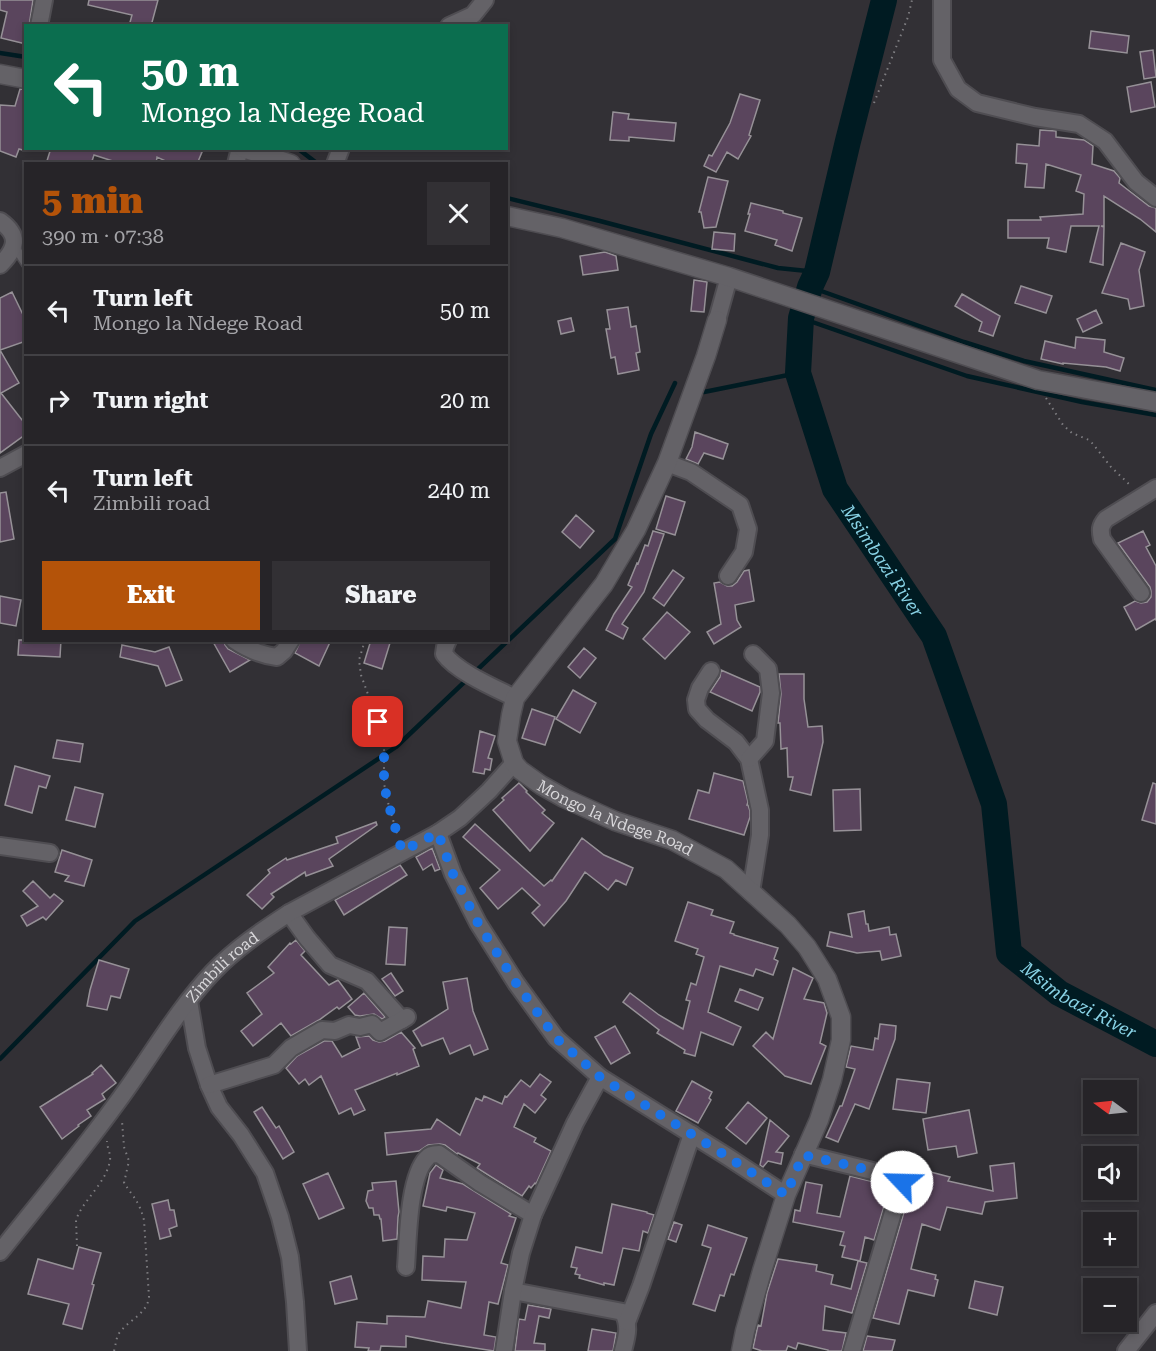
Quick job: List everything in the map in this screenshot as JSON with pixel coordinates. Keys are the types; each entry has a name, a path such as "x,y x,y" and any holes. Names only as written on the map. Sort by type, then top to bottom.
{"street":[{"path":"39,24 44,0"},
{"path":"453,24 473,15 485,0"},
{"path":"942,0 942,60 958,89 977,103 1035,117 1079,124 1105,141 1136,182 1156,198"},
{"path":"0,74 24,79"},
{"path":"248,150 285,162"},
{"path":"508,216 562,228 729,277 1038,380 1156,402"},
{"path":"0,221 8,226 14,238 15,247 0,265"},
{"path":"514,763 507,741 515,698 604,584 636,530 667,463 706,356 729,277"},
{"path":"0,468 24,455"},
{"path":"667,463 691,472 740,505 747,530 744,552 728,576"},
{"path":"1141,593 1102,539 1100,531 1106,519 1152,491"},
{"path":"237,642 246,648 278,657 290,642"},
{"path":"447,642 444,654 448,660 480,681 515,698"},
{"path":"749,759 765,741 771,693 768,669 753,654"},
{"path":"711,671 700,688 696,700 697,709 707,720 736,742 749,759 760,810 759,836 751,892"},
{"name":"Zimbili road","path":"0,1252 116,1104 171,1024 214,971 266,928 289,913 438,833 460,818 514,763"},
{"name":"Mongo la Ndege Road","path":"514,763 520,770 564,798 615,821 672,840 726,868 788,925 807,947 827,979 841,1017 841,1040 832,1080 819,1120 786,1195 762,1271 741,1351"},
{"path":"438,833 453,874 478,923 516,983 556,1038 600,1077 786,1195"},
{"path":"0,846 50,853"},
{"path":"208,1085 274,1065 291,1048 322,1030 335,1031 349,1025 372,1024 380,1032 405,1018 367,981 330,965 289,913"},
{"path":"189,1001 197,1048 208,1085 219,1107 241,1135 265,1173 280,1217 290,1257 298,1351"},
{"path":"504,1351 521,1253 533,1215 575,1123 600,1077"},
{"path":"623,1351 627,1322 692,1134"},
{"path":"406,1267 410,1211 415,1184 427,1156 440,1154 480,1183 533,1215"},
{"path":"803,1155 901,1178 902,1182 852,1351"},
{"path":"513,1291 612,1309 623,1312 627,1322"},
{"path":"1126,1351 1156,1313"}],"lane":[{"path":"15,247 24,261"}],"path":[{"path":"874,103 908,17 912,0"},
{"path":"1038,380 1048,404 1063,425 1072,433 1089,440 1131,487 1136,490 1152,491"},
{"path":"364,642 359,660 361,675 378,722 384,750 384,783 402,851"},
{"path":"114,1351 118,1334 145,1309 149,1297 144,1220 141,1208 124,1183 129,1161 124,1147 123,1124 116,1104"},
{"path":"116,1130 123,1124"},
{"path":"77,1246 76,1220 103,1178 111,1159 107,1148 110,1137"}],"building":[{"path":"0,0 33,0 29,24 24,24 24,44 1,38 7,12 0,10"},
{"path":"89,0 158,0 152,24 130,24 132,15 88,5"},
{"path":"1091,31 1129,36 1127,53 1089,48"},
{"path":"1153,50 1156,77 1144,79 1140,52"},
{"path":"1151,82 1155,107 1131,112 1127,87"},
{"path":"20,89 24,90 24,150 26,151 19,149 16,157 0,151 0,105 15,106"},
{"path":"740,94 760,100 749,135 751,136 738,159 727,152 716,172 704,166 730,123"},
{"path":"613,112 629,114 628,119 676,123 674,141 629,137 629,141 610,140"},
{"path":"1040,130 1056,131 1056,137 1084,140 1093,146 1092,164 1114,171 1120,178 1119,183 1149,206 1156,208 1156,232 1104,196 1104,226 1101,226 1104,227 1103,265 1090,262 1099,226 1071,226 1066,252 1047,248 1049,238 1008,238 1008,220 1041,220 1040,217 1083,214 1084,194 1076,191 1081,175 1046,164 1044,188 1025,187 1027,164 1016,163 1017,144 1039,146"},
{"path":"50,150 198,150 202,152 198,162 168,162 157,157 156,162 116,162 94,155 92,162 47,162"},
{"path":"708,177 728,181 716,227 704,228 701,212 699,212"},
{"path":"751,203 802,218 792,251 775,245 777,240 745,231"},
{"path":"714,232 735,234 734,251 712,249"},
{"path":"1121,243 1145,252 1139,270 1144,306 1130,309 1128,299 1102,293"},
{"path":"605,252 616,256 618,270 583,275 580,256"},
{"path":"694,280 707,282 704,312 691,311"},
{"path":"1021,286 1052,296 1046,313 1015,303"},
{"path":"12,292 24,317 24,342 0,350 0,298"},
{"path":"962,294 1000,316 993,336 979,331 982,322 955,306"},
{"path":"628,307 631,327 636,326 640,352 636,353 639,370 618,374 615,357 611,358 606,329 610,329 607,310"},
{"path":"1096,310 1102,323 1083,332 1077,319"},
{"path":"571,318 574,331 561,334 558,321"},
{"path":"1076,337 1105,340 1104,352 1124,358 1120,371 1106,367 1063,364 1041,359 1045,341 1075,348"},
{"path":"0,350 19,383 1,393 24,422 24,435 0,453"},
{"path":"695,432 728,444 723,459 704,453 698,464 686,459 692,447"},
{"path":"6,492 14,539 0,542 0,493"},
{"path":"666,496 685,502 675,535 656,529"},
{"path":"576,515 594,531 580,548 562,532"},
{"path":"653,531 664,534 644,592 622,624 628,628 623,639 606,630 632,587 628,585"},
{"path":"1143,531 1150,545 1146,547 1156,566 1156,620 1136,630 1124,607 1135,601 1147,602 1151,597 1151,591 1118,543"},
{"path":"673,570 684,578 664,606 653,598"},
{"path":"749,570 754,601 735,605 737,620 741,627 714,644 707,632 721,624 714,583 720,582 732,586 744,571"},
{"path":"0,596 21,600 16,626 0,623"},
{"path":"667,612 690,632 665,659 643,639"},
{"path":"19,640 61,642 60,657 18,655"},
{"path":"213,642 224,642 228,649 250,660 230,672"},
{"path":"300,642 330,642 319,666 295,653"},
{"path":"370,642 390,643 382,669 364,663"},
{"path":"122,645 155,652 169,647 182,680 166,686 158,666 120,657"},
{"path":"584,648 596,658 580,678 568,667"},
{"path":"721,670 760,687 752,711 710,692 720,677"},
{"path":"779,674 804,674 804,699 808,727 822,726 823,742 811,795 790,790 793,777 788,777 787,748 781,749 780,723 778,723 781,694"},
{"path":"573,690 596,703 580,733 556,719"},
{"path":"532,709 555,717 545,745 522,738"},
{"path":"480,731 495,736 488,758 492,759 490,770 485,769 484,774 473,772"},
{"path":"57,740 83,744 80,762 53,758"},
{"path":"15,766 50,776 46,788 39,786 32,813 5,805"},
{"path":"714,773 743,781 750,811 744,835 689,819 698,790 709,793"},
{"path":"519,783 545,810 542,813 554,823 530,851 493,810 504,800 502,798"},
{"path":"1153,783 1156,784 1156,824 1142,820"},
{"path":"75,787 103,794 95,827 66,820"},
{"path":"860,789 861,830 834,831 833,790"},
{"path":"376,822 377,825 329,859 333,866 306,876 305,872 271,894 274,897 262,909 247,895 270,873 268,870 286,858 287,860 338,843 336,837"},
{"path":"475,824 544,886 552,881 582,838 604,855 633,868 626,885 616,880 608,890 585,872 566,901 544,926 532,913 540,905 522,888 498,909 480,888 500,870 463,837"},
{"path":"432,848 440,869 435,871 432,864 423,870 416,857"},
{"path":"62,850 92,860 84,886 65,881 69,876 55,872"},
{"path":"400,865 407,875 344,915 335,900"},
{"path":"33,881 50,898 54,894 63,901 46,920 43,917 27,926 21,916 38,906 23,891"},
{"path":"688,902 713,910 711,915 734,922 730,933 778,948 774,959 778,961 773,975 756,969 753,976 720,966 708,1012 741,1027 733,1045 701,1032 695,1056 684,1053 685,1050 657,1033 659,1030 623,1002 630,993 659,1015 683,1029 690,1001 686,1000 691,983 696,985 704,957 696,954 698,949 675,941"},
{"path":"864,911 869,931 889,927 890,935 896,934 901,956 882,960 880,951 857,953 827,946 830,932 852,937 848,914"},
{"path":"389,927 407,928 405,965 386,964"},
{"path":"296,940 305,951 301,955 329,985 338,980 352,999 339,1009 337,1007 291,1036 281,1023 253,1046 241,1031 262,1014 247,993 274,973 268,967 290,943"},
{"path":"99,960 129,969 120,998 111,996 107,1010 87,1006"},
{"path":"793,968 813,978 804,999 824,1003 827,1013 820,1043 826,1046 811,1084 785,1076 753,1046 766,1032 773,1039"},
{"path":"391,973 403,991 395,996 382,979"},
{"path":"467,978 473,1011 488,1049 474,1055 470,1045 450,1054 443,1038 422,1046 413,1031 448,1009 443,982"},
{"path":"740,989 763,998 758,1010 735,1001"},
{"path":"364,993 385,1017 382,1019 374,1014 355,1015 348,1007"},
{"path":"880,1024 896,1026 895,1039 869,1109 855,1104 838,1142 826,1137 842,1106 855,1069 846,1067 851,1046 873,1050 875,1038 878,1039"},
{"path":"615,1026 630,1053 611,1064 595,1037"},
{"path":"401,1032 415,1048 413,1049 419,1066 355,1090 365,1110 354,1115 351,1108 339,1114 321,1076 309,1085 305,1079 299,1084 286,1068 297,1056 324,1041 332,1041 342,1057 360,1048 356,1037 369,1036 379,1042"},
{"path":"101,1065 116,1083 102,1094 105,1099 87,1110 91,1116 62,1139 40,1107 93,1074"},
{"path":"540,1074 551,1082 541,1095 546,1099 535,1113 524,1104 514,1127 536,1138 534,1142 551,1151 536,1184 531,1188 529,1186 522,1196 477,1168 480,1164 457,1154 445,1145 428,1145 419,1151 387,1155 385,1133 431,1129 437,1119 460,1135 476,1098 482,1101 484,1096 502,1104 505,1096 507,1097 521,1080 530,1087"},
{"path":"897,1079 930,1083 926,1113 893,1109"},
{"path":"692,1081 712,1092 709,1098 711,1100 698,1123 676,1111"},
{"path":"748,1102 767,1118 746,1144 726,1128"},
{"path":"262,1107 276,1128 279,1126 294,1152 283,1159 254,1112"},
{"path":"969,1110 977,1153 958,1157 956,1146 928,1150 923,1119"},
{"path":"770,1120 789,1136 776,1152 783,1153 781,1164 768,1161 763,1167 760,1165"},
{"path":"1014,1163 1017,1198 985,1202 982,1214 947,1207 940,1230 922,1224 911,1269 936,1275 935,1279 938,1280 934,1296 908,1290 899,1324 873,1318 915,1168 950,1177 948,1181 993,1191 990,1166"},
{"path":"436,1165 443,1170 440,1178 463,1184 511,1214 509,1216 516,1218 501,1263 508,1265 498,1304 489,1302 484,1335 496,1337 494,1351 406,1336 406,1347 381,1346 380,1351 368,1351 369,1348 355,1347 357,1322 387,1324 387,1316 425,1317 428,1301 461,1308 466,1282 422,1280 423,1256 444,1257 445,1239 467,1240 475,1213 447,1207 446,1211 423,1206 430,1173"},
{"path":"328,1173 344,1208 319,1219 303,1184"},
{"path":"850,1176 890,1186 874,1240 865,1237 860,1261 842,1257 845,1246 840,1245 844,1232 793,1222 795,1210 800,1211 806,1182 822,1185 817,1213 840,1217"},
{"path":"396,1181 399,1212 397,1239 383,1241 381,1219 379,1215 374,1215 373,1208 369,1208 366,1201 368,1191 373,1190 372,1183"},
{"path":"168,1200 170,1210 174,1210 177,1226 169,1229 171,1236 160,1239 152,1204"},
{"path":"612,1204 654,1215 648,1233 643,1231 639,1251 623,1248 614,1285 604,1283 604,1285 579,1278 580,1275 575,1274 577,1268 571,1267 576,1247 602,1253"},
{"path":"674,1222 682,1225 676,1242 668,1239"},
{"path":"708,1225 747,1238 734,1275 731,1274 724,1296 720,1295 715,1311 693,1304 711,1248 702,1245"},
{"path":"79,1247 101,1253 82,1329 63,1324 69,1304 28,1294 38,1259 73,1269"},
{"path":"778,1259 817,1265 816,1271 833,1275 831,1284 851,1289 858,1261 867,1263 852,1313 825,1306 823,1330 846,1333 842,1351 828,1351 798,1343 796,1349 788,1346 786,1351 762,1351 753,1348"},
{"path":"351,1276 357,1299 335,1304 330,1282"},
{"path":"975,1281 1003,1287 997,1315 969,1308"},
{"path":"528,1305 551,1309 549,1318 539,1316 534,1343 545,1344 545,1351 515,1351 519,1319 525,1320"},
{"path":"592,1329 616,1333 613,1351 588,1351"},
{"path":"867,1336 895,1340 892,1351 863,1351"}],"waterway":[{"name":"Msimbazi River","path":"884,0 817,272 801,318 798,373 835,489 934,636 994,804 1009,953 1059,993 1156,1044"},
{"path":"0,53 24,57"},
{"path":"300,150 315,162"},
{"path":"508,198 778,268 817,272"},
{"path":"810,287 1024,361 1156,390"},
{"path":"801,318 967,376 1082,402 1156,415"},
{"path":"704,392 798,373"},
{"path":"508,641 615,539 651,434 675,383"},
{"path":"0,1059 135,921 396,747 507,642"}],"route":[{"path":"378,722 384,750 384,783 402,851 438,833 453,874 478,923 516,983 556,1038 600,1077 786,1195 803,1155 897,1176 902,1182"}]}
